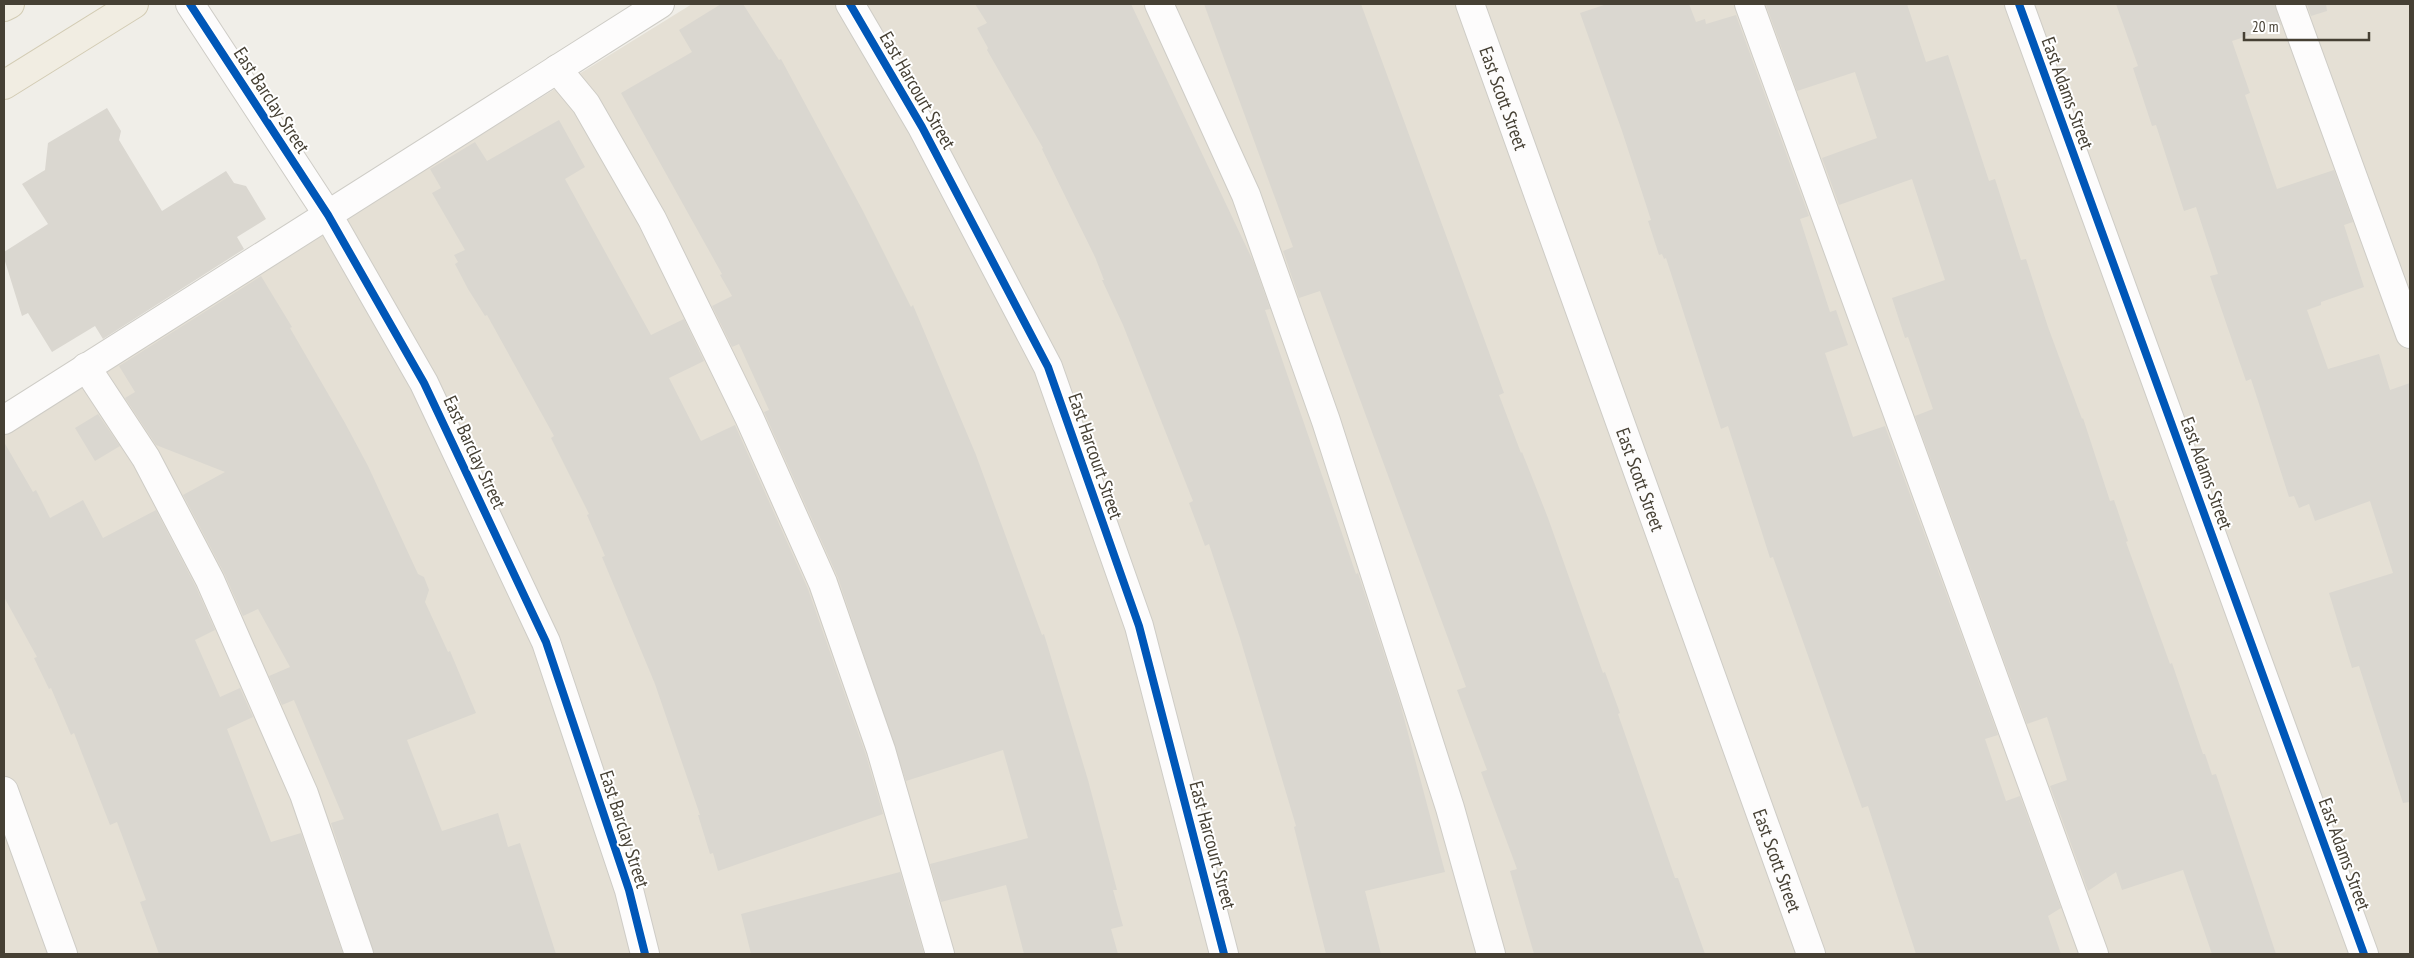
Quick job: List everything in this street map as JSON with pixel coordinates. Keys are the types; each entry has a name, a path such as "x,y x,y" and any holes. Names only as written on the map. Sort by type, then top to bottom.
{"main road":[{"path":"4,8 10,4"},
{"path":"4,85 134,4"}],"street":[{"name":"East Barclay Street","path":"190,4 328,215 424,383 546,642 629,890 645,954"},
{"path":"4,420 660,4"},
{"name":"East Harcourt Street","path":"850,4 922,127 1048,367 1139,626 1224,954"},
{"path":"1159,4 1246,194 1326,421 1450,808 1491,954"},
{"name":"East Scott Street","path":"1470,4 1811,954"},
{"path":"1749,4 2094,954"},
{"name":"East Adams Street","path":"2019,4 2364,954"},
{"path":"2290,4 2410,334"},
{"path":"558,68 586,104 652,219 749,417 822,583 881,750 940,954"},
{"path":"86,368 146,458 210,580 304,794 359,954"},
{"path":"4,791 63,954"}],"shaded area":[{"path":"692,4 2410,4 2410,954 4,954 4,430"}],"building":[{"path":"721,4 743,4 779,60 781,59 863,211 911,307 913,305 976,455 1042,635 1044,634 1088,780 1117,890 1113,890 1123,926 1111,929 1118,954 1024,954 1006,885 941,902 930,864 1028,838 1003,750 906,781 838,578 764,412 769,410 739,344 732,347 712,306 732,296 720,275 722,274 621,93 692,52 679,30"},
{"path":"975,4 1131,4 1254,263 1270,309 1265,310 1356,574 1358,573 1400,703 1445,872 1365,891 1381,954 1326,954 1294,827 1296,826 1240,638 1209,544 1205,546 1189,503 1193,501 1123,325 1102,280 1104,280 1095,257 1043,148 987,50 988,48 977,28 987,23"},
{"path":"1204,4 1361,4 1504,393 1499,395 1548,518 1603,673 1605,672 1675,878 1678,878 1705,954 1534,954 1510,871 1517,869 1481,772 1487,770 1457,690 1466,687 1320,291 1299,298 1283,251 1293,247"},
{"path":"1607,4 1689,4 1696,22 1705,19 1706,24 1736,15 1809,216 1800,219 1830,312 1836,310 1848,345 1825,353 1853,437 1885,426 1998,735 1985,739 2006,801 2020,796 2061,908 2048,916 2061,954 1916,954 1868,806 1862,808 1773,557 1770,558 1728,426 1721,429 1666,258 1664,259 1662,254 1659,255 1648,221 1651,220 1622,131 1580,13"},
{"path":"1907,4 1926,62 1948,55 1989,181 1995,179 2021,260 2026,259 2048,327 2083,418 2110,501 2114,500 2128,541 2126,542 2170,664 2172,663 2203,754 2205,754 2212,775 2216,774 2276,954 2212,954 2183,870 2122,890 2116,872 2088,891 2050,786 2067,780 2047,717 2027,724 1915,416 1933,409 1908,337 1905,338 1892,298 1945,280 1912,179 1839,205 1822,158 1877,138 1855,72 1797,91 1766,5"},
{"path":"2116,4 2275,4 2281,25 2232,41 2250,93 2245,95 2277,189 2334,170 2353,222 2344,225 2364,287 2321,302 2321,305 2307,310 2328,369 2379,354 2390,390 2410,383 2410,802 2403,803 2359,666 2352,668 2329,593 2393,573 2370,501 2315,521 2309,504 2299,508 2294,496 2289,497 2251,379 2246,381 2210,276 2218,274 2196,207 2184,211 2156,125 2152,126 2133,68 2138,66"},
{"path":"2307,4 2326,4 2327,11 2311,16"},
{"path":"107,108 121,131 119,140 162,211 226,171 234,183 246,186 266,219 237,237 244,249 103,339 95,326 52,352 28,313 22,316 4,258 4,252 48,224 22,184 45,170 48,143"},
{"path":"559,120 585,167 565,179 651,335 684,319 704,361 669,378 701,441 735,425 808,589 866,755 883,814 718,871 713,853 710,854 698,815 700,815 655,684 602,557 605,556 587,515 589,514 551,438 554,436 487,315 485,316 468,289 455,264 458,262 454,255 465,250 432,193 441,188 430,169 475,142 487,161"},
{"path":"261,276 292,327 290,328 345,423 368,466 418,574 424,577 429,590 425,602 448,652 450,651 476,713 407,740 442,831 498,813 508,847 520,843 556,954 374,954 331,823 344,819 294,700 282,705 269,676 290,667 258,609 243,616 224,573 183,495 225,472 156,445 125,398 135,392 119,366"},
{"path":"98,414 120,446 95,461 75,428"},
{"path":"4,442 33,492 36,490 50,518 83,500 103,538 156,510 196,587 215,630 195,640 220,697 240,688 253,717 227,729 271,842 301,833 343,954 159,954 140,902 146,900 117,822 110,825 74,733 71,735 51,688 49,689 34,658 37,657 4,597"},
{"path":"900,872 924,954 751,954 741,914"}],"cycle path":[{"path":"190,4 328,215 424,383 546,642 629,890 645,954"},
{"path":"850,4 922,127 1048,367 1139,626 1224,954"},
{"path":"2019,4 2364,954"}]}
